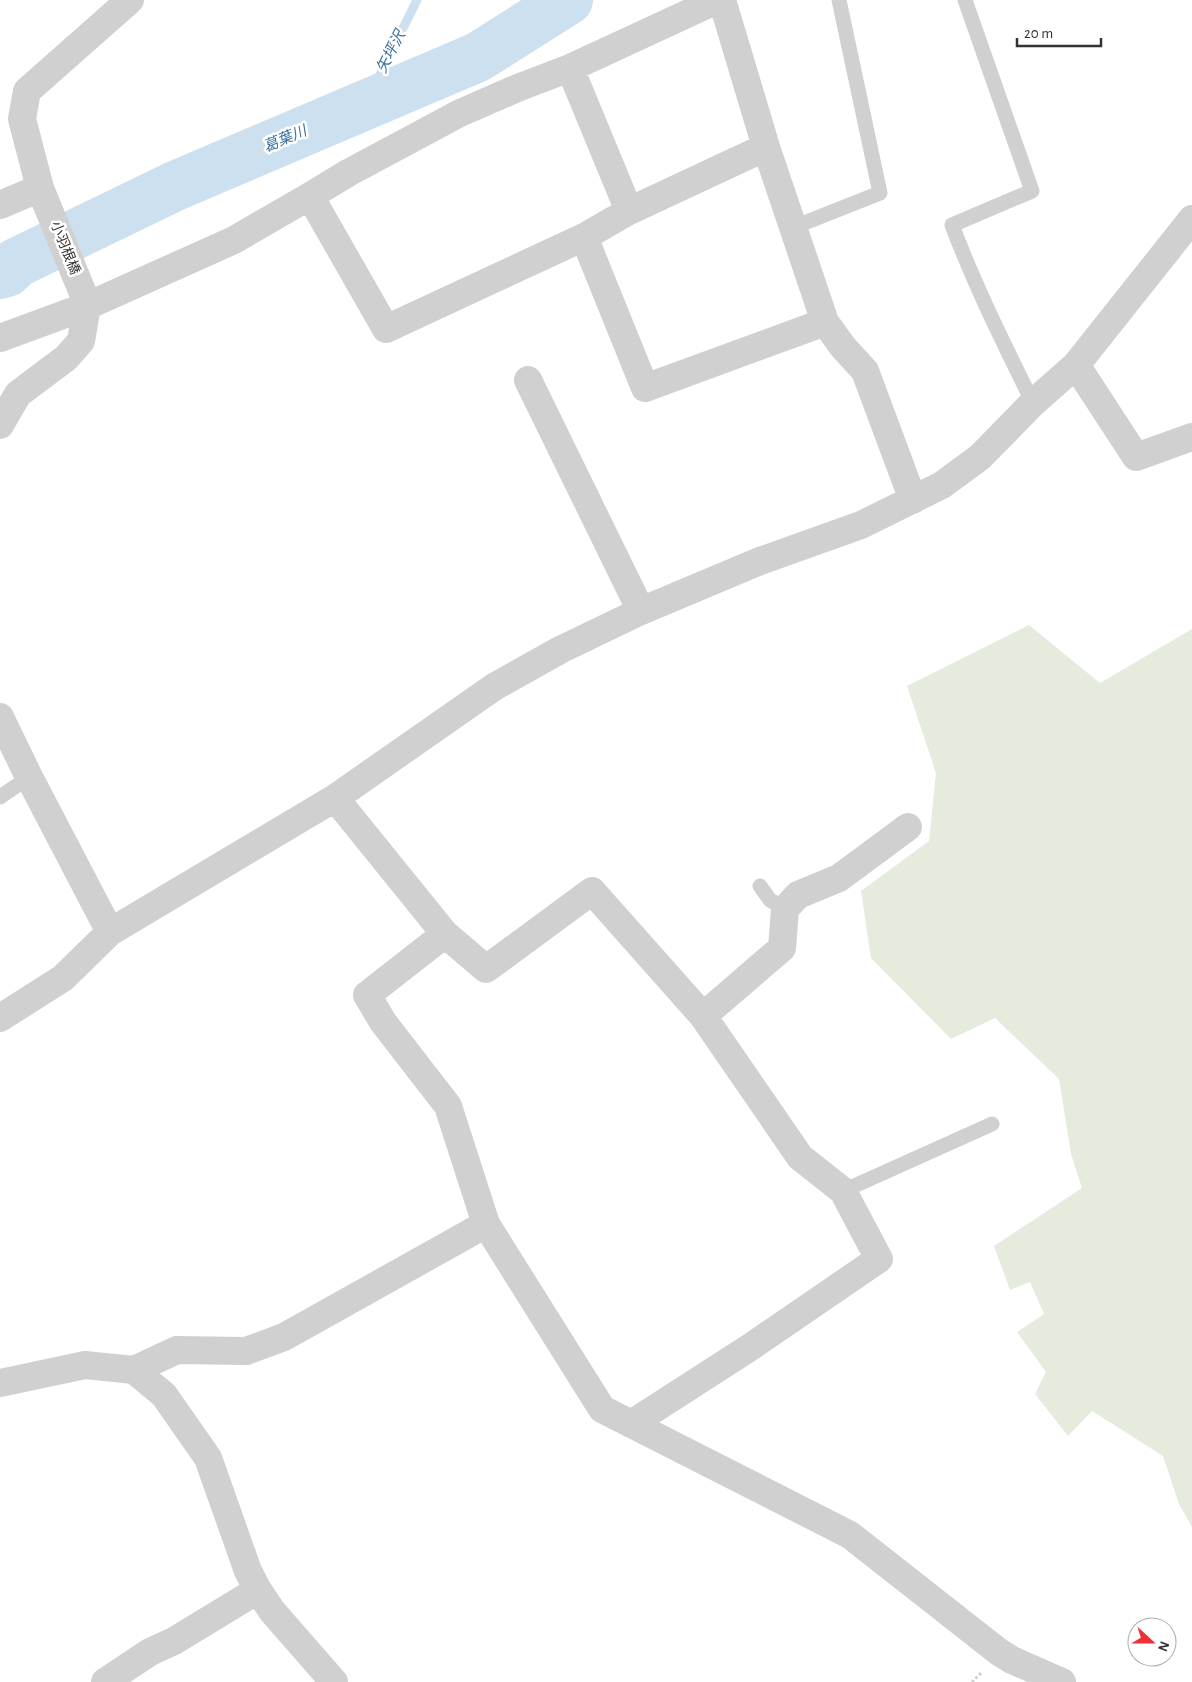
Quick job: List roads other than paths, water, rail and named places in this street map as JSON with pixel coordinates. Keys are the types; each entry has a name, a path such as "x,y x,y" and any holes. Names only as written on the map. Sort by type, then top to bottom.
{"street":[{"name":"小羽根橋","path":"85,298 43,196 22,118 27,91 130,0"},
{"path":"0,338 85,298 234,240 348,173 460,113 570,68 717,0"},
{"path":"722,0 766,147 825,322 843,347 865,371 913,500"},
{"path":"570,68 629,211"},
{"path":"310,196 386,329 584,237 629,211 766,147"},
{"path":"0,205 43,196"},
{"path":"0,1018 63,978 110,932 335,798 494,687 560,650 641,611 760,561 861,525 942,485 980,457 1033,403 1076,364 1192,219"},
{"path":"584,237 646,388 825,322"},
{"path":"0,425 18,394 66,358 81,341 85,298"},
{"path":"1076,364 1136,458 1192,437"},
{"path":"528,380 641,611"},
{"path":"0,717 29,777 110,932"},
{"path":"335,798 445,934 486,970 592,891 703,1016 800,1157 843,1191 879,1259 748,1348 631,1424"},
{"path":"703,1016 782,948 785,909 798,895 839,878 908,827"},
{"path":"445,934 367,995 383,1022 448,1106 486,1224 602,1409 850,1535 999,1652 1012,1660 1062,1682"},
{"path":"0,1383 85,1365 134,1370 177,1350 246,1351 284,1337 486,1224"},
{"path":"134,1370 164,1395 208,1458 248,1571 258,1590 272,1611 334,1682"},
{"path":"105,1682 150,1652 174,1642 258,1590"}],"lane":[{"path":"794,227 880,193 839,0"},
{"path":"965,0 1032,191 952,225 994,323 1033,403"},
{"path":"0,797 29,777"},
{"path":"760,886 770,900 785,909"},
{"path":"843,1191 992,1124"}],"waterway":[{"name":"矢坪沢","path":"365,105 417,0"},
{"name":"葛葉川","path":"0,274 7,272 16,263 175,186 478,57 568,0"}]}
